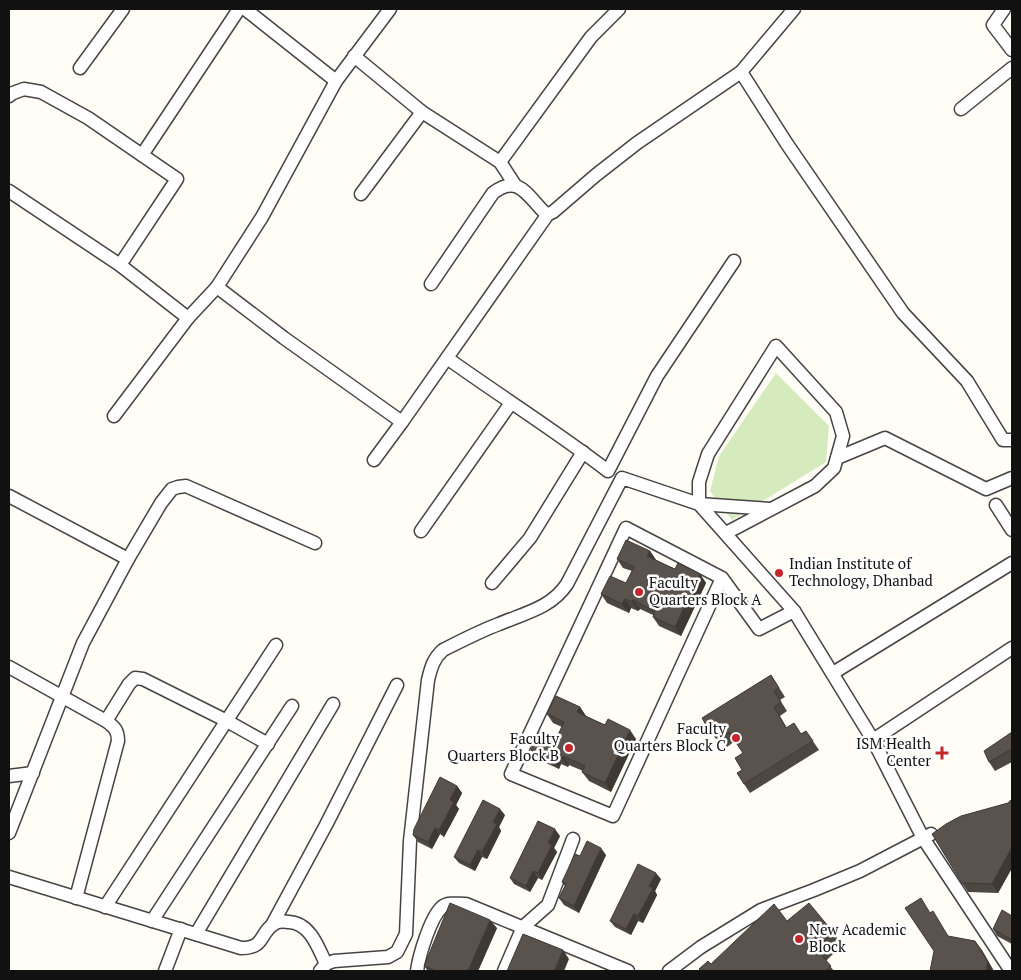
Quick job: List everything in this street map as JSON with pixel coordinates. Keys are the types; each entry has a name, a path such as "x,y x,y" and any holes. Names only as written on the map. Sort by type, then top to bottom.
{"street":[{"path":"80,68 123,9"},
{"path":"142,155 239,9"},
{"path":"245,9 336,81"},
{"path":"114,416 188,318 217,287 262,217 336,81 390,9"},
{"path":"500,162 591,37 619,9"},
{"path":"374,460 548,214 556,210 596,174 636,143 741,72 794,9"},
{"path":"1004,9 993,25 1012,50"},
{"path":"354,56 422,112 500,162 514,185"},
{"path":"961,109 1012,68"},
{"path":"741,72 787,144 903,314 967,381 1003,440 1012,440"},
{"path":"9,96 24,89 41,92 88,118 177,179 120,265"},
{"path":"361,194 422,112"},
{"path":"431,284 493,193 507,185 514,185 524,189 542,210 548,214"},
{"path":"9,191 120,265 188,318"},
{"path":"447,358 608,471 657,376 734,261"},
{"path":"217,287 284,338 402,422"},
{"path":"726,533 815,486 834,468 843,436 836,412 776,346 708,454 699,482 699,504 794,611 873,740 923,838 1011,971"},
{"path":"421,531 511,403"},
{"path":"837,458 885,438 986,489 1012,478"},
{"path":"492,583 530,538 583,452"},
{"path":"272,924 282,921 293,922 305,928 313,938 323,968 334,961 388,957 397,952 406,934 410,841 428,680 433,661 443,650 498,624 544,606 560,594 622,478 699,504 770,509"},
{"path":"9,833 83,643 128,559 161,504 172,490 178,486 186,486 316,543"},
{"path":"9,496 128,559"},
{"path":"996,505 1012,530"},
{"path":"722,578 613,816 511,774 626,528 722,578 759,629 794,611"},
{"path":"833,673 1012,563"},
{"path":"105,907 276,645"},
{"path":"873,740 1012,648"},
{"path":"9,668 106,721 118,732 118,741 76,898"},
{"path":"106,721 129,684 135,678 143,679 268,744"},
{"path":"9,877 241,948 250,948 259,943 272,924 326,825 396,685"},
{"path":"196,934 334,704"},
{"path":"152,921 292,706"},
{"path":"9,776 33,773"},
{"path":"669,971 701,947 761,910 860,871 939,830"},
{"path":"504,971 523,927 548,905 573,838"},
{"path":"417,971 420,954 434,919 442,907 451,904 466,904 628,971"},
{"path":"165,971 181,929"}],"green space":[{"path":"776,373 829,426 826,462 732,520 710,491 719,456"}],"building":[{"name":"Faculty Quarters Block A","path":"626,540 650,551 647,556 668,566 675,569 678,563 700,574 675,627 653,617 655,611 633,600 632,602 625,599 622,604 601,594 610,576 626,583 634,567 617,559"},
{"name":"Faculty Quarters Block C","path":"771,675 779,688 774,691 781,702 774,707 786,728 794,723 801,734 806,731 813,741 744,784 737,773 742,770 735,758 743,753 729,732 720,738 714,727 709,730 702,718"},
{"name":"Faculty Quarters Block B","path":"556,696 580,707 577,712 598,722 605,725 608,719 630,730 605,783 582,772 585,766 563,756 562,758 555,755 552,760 531,750 540,731 556,739 564,722 547,714"},
{"path":"1012,732 1012,754 1010,750 989,762 984,751"},
{"path":"440,777 457,786 450,800 454,802 439,830 435,828 428,842 413,835 414,829"},
{"path":"1012,799 1012,847 992,884 962,883 932,834 961,816 1008,803"},
{"path":"483,800 500,809 493,822 497,824 482,852 478,850 470,865 454,857"},
{"path":"538,821 555,829 548,843 552,845 538,873 533,871 526,886 510,878"},
{"path":"587,841 601,848 574,906 559,898 566,884 562,882 575,854 580,856"},
{"path":"638,864 656,873 649,886 653,888 638,916 634,914 626,929 610,921"},
{"path":"921,898 930,913 933,911 948,936 975,941 988,962 986,971 930,971 934,951 905,908"},
{"path":"450,903 490,920 468,971 436,971 424,966"},
{"name":"New Academic Block","path":"809,903 833,932 816,949 831,966 825,971 701,971 699,969 708,961 711,964 774,904 787,921"},
{"path":"1002,910 1012,916 1012,940 993,929"},
{"path":"523,934 563,950 554,971 507,971"}],"place":[{"name":"Indian Institute of Technology, Dhanbad","path":"779,573"},
{"name":"Faculty Quarters Block A","path":"639,592"},
{"name":"Faculty Quarters Block C","path":"736,738"},
{"name":"Faculty Quarters Block B","path":"569,748"},
{"name":"ISM Health Center","path":"942,753"},
{"name":"New Academic Block","path":"799,939"}]}
